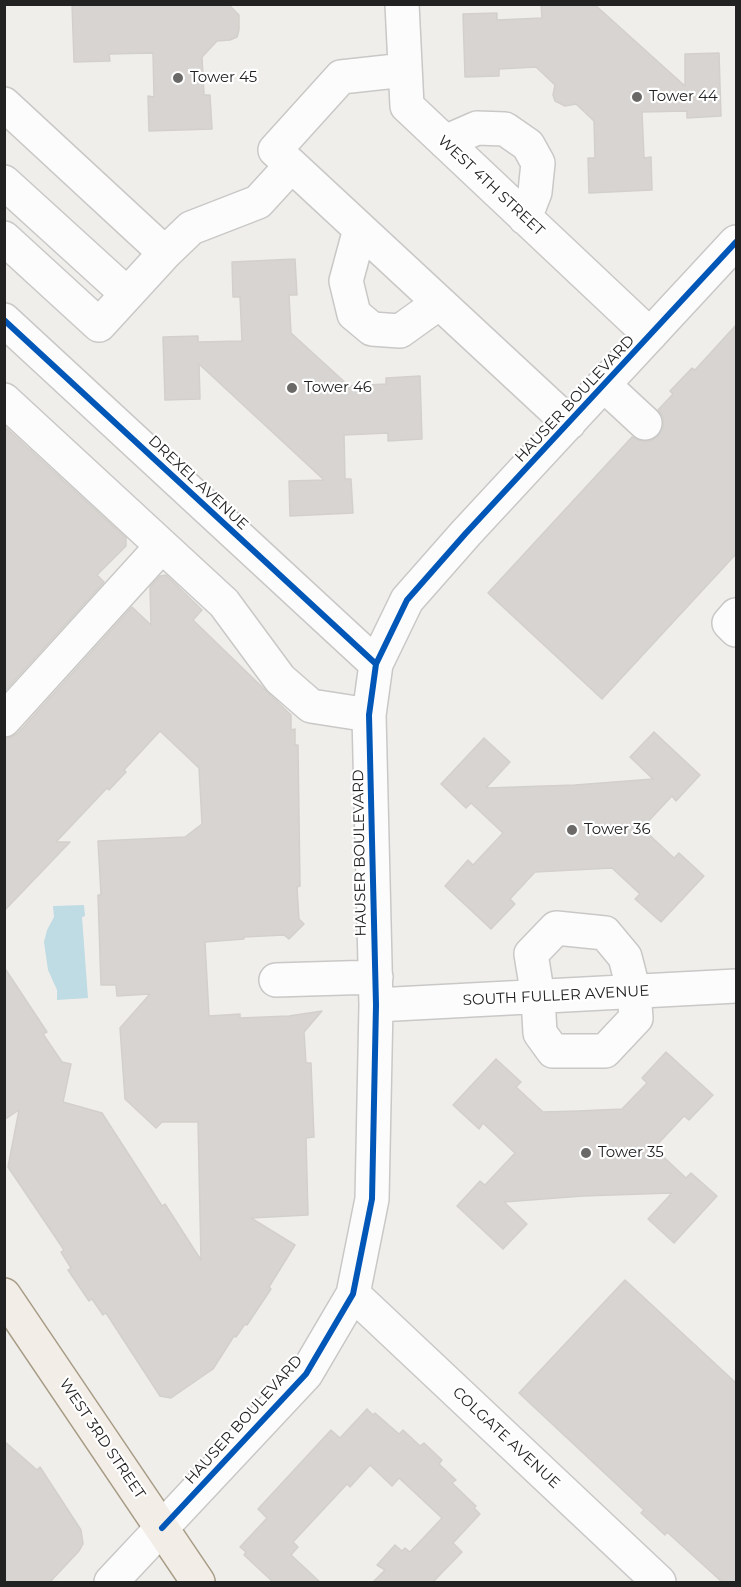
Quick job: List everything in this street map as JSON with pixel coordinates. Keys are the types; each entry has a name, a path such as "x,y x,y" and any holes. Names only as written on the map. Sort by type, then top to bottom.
{"main road":[{"name":"WEST 3RD STREET","path":"4,1295 198,1582"}],"street":[{"name":"WEST 4TH STREET","path":"402,4 407,106 650,335"},
{"path":"405,70 340,77 275,150 569,423"},
{"path":"4,105 165,253"},
{"path":"444,142 477,128 505,129 528,145 538,164 535,192 525,218"},
{"path":"4,238 99,325 190,228 258,202 291,166"},
{"path":"4,182 127,294"},
{"path":"360,229 346,281 354,314 372,329 400,331 442,305"},
{"name":"HAUSER BOULEVARD","path":"111,1582 306,1374 352,1294 372,1199 376,991 369,715 376,664 407,600 466,533 736,242"},
{"name":"DREXEL AVENUE","path":"4,320 376,664"},
{"path":"604,385 645,423"},
{"path":"4,400 224,603 280,679 311,706 369,715"},
{"path":"4,720 162,546"},
{"path":"736,615 729,623 736,630"},
{"path":"556,928 605,933 625,957 634,992 636,1018 605,1051 553,1051 540,1033 538,997 531,954 556,928"},
{"name":"SOUTH FULLER AVENUE","path":"276,980 376,991 538,997 736,986"},
{"name":"COLGATE AVENUE","path":"352,1294 659,1582"}],"water":[{"path":"84,905 85,916 82,917 88,998 57,1000 57,990 48,970 44,942 54,917 53,906"}],"building":[{"name":"Tower 45","path":"72,4 228,4 239,15 237,37 217,41 202,57 204,95 210,95 212,129 149,131 148,96 154,97 153,53 109,54 110,61 74,62"},
{"name":"Tower 44","path":"541,4 594,4 685,86 685,54 719,53 721,116 687,118 687,111 642,112 644,158 651,157 652,190 589,193 588,158 595,158 594,121 576,104 565,106 555,101 553,95 555,85 536,67 499,69 499,76 465,77 463,14 497,13 497,20 542,18"},
{"name":"Tower 46","path":"295,259 297,295 289,295 291,333 349,386 386,384 386,378 420,376 422,439 388,441 388,433 344,435 345,479 351,479 353,513 290,516 289,481 324,480 199,364 200,399 165,400 163,337 198,336 198,342 242,341 240,297 233,297 232,262"},
{"path":"736,325 736,554 602,699 488,593 632,437 641,441 650,441 658,436 663,427 663,417 658,410 673,394 670,391 692,368 695,370"},
{"path":"4,426 126,538 126,546 97,575 104,582 4,692"},
{"path":"166,575 202,610 193,620 291,715 291,730 295,729 295,745 298,745 300,886 297,887 299,919 304,924 289,939 284,935 205,942 209,1016 240,1014 240,1018 289,1016 322,1011 304,1032 306,1063 311,1063 314,1137 306,1138 308,1215 251,1218 295,1245 269,1287 271,1289 247,1325 245,1324 236,1337 234,1336 213,1369 171,1398 160,1396 106,1313 103,1315 92,1299 89,1301 68,1270 71,1268 61,1252 64,1250 8,1167 19,1110 4,1120 4,967 47,1032 43,1034 62,1062 71,1064 63,1102 102,1113 162,1206 165,1204 201,1260 198,1122 162,1122 156,1128 125,1099 120,1028 150,994 117,996 116,985 101,985 98,895 101,895 98,841 185,837 202,824 199,768 160,731 124,770 126,772 109,790 107,788 56,842 70,842 4,911 4,738 10,738 18,733 132,607 151,625 150,587 160,576"},
{"name":"Tower 36","path":"654,732 700,775 676,801 672,796 642,828 674,858 679,853 704,876 661,922 635,899 640,894 612,868 535,872 510,899 515,904 491,929 445,886 468,860 473,865 503,833 471,803 466,808 441,784 484,738 510,762 486,788 575,785 653,779 630,757"},
{"name":"Tower 35","path":"666,1052 713,1095 689,1120 684,1116 654,1148 686,1178 691,1173 717,1196 674,1243 648,1219 672,1193 504,1202 527,1224 503,1249 457,1206 480,1181 485,1185 515,1153 483,1123 479,1129 453,1105 496,1059 521,1082 516,1087 543,1112 578,1111 622,1109 647,1083 642,1078"},
{"path":"625,1280 736,1383 736,1582 722,1582 667,1532 665,1535 641,1513 644,1510 519,1393"},
{"path":"367,1409 399,1434 403,1430 420,1446 424,1443 442,1460 439,1464 456,1480 452,1483 476,1506 474,1508 480,1514 453,1543 462,1552 433,1582 373,1582 385,1570 377,1565 395,1545 402,1551 405,1548 410,1552 442,1518 399,1478 392,1486 370,1465 350,1487 347,1484 293,1542 298,1547 291,1555 320,1582 273,1582 244,1555 246,1552 240,1547 267,1518 258,1509 331,1430 340,1438"},
{"path":"4,1441 37,1470 40,1467 81,1530 83,1544 79,1551 50,1582 4,1582"}],"cycle path":[{"path":"162,1528 306,1374 353,1294 372,1199 376,1005 369,715 376,664 407,600 466,533 736,242"},
{"path":"4,320 376,664"}],"place":[{"name":"Tower 45","path":"178,78"},
{"name":"Tower 44","path":"637,97"},
{"name":"Tower 46","path":"292,388"},
{"name":"Tower 36","path":"572,830"},
{"name":"Tower 35","path":"586,1153"}]}
